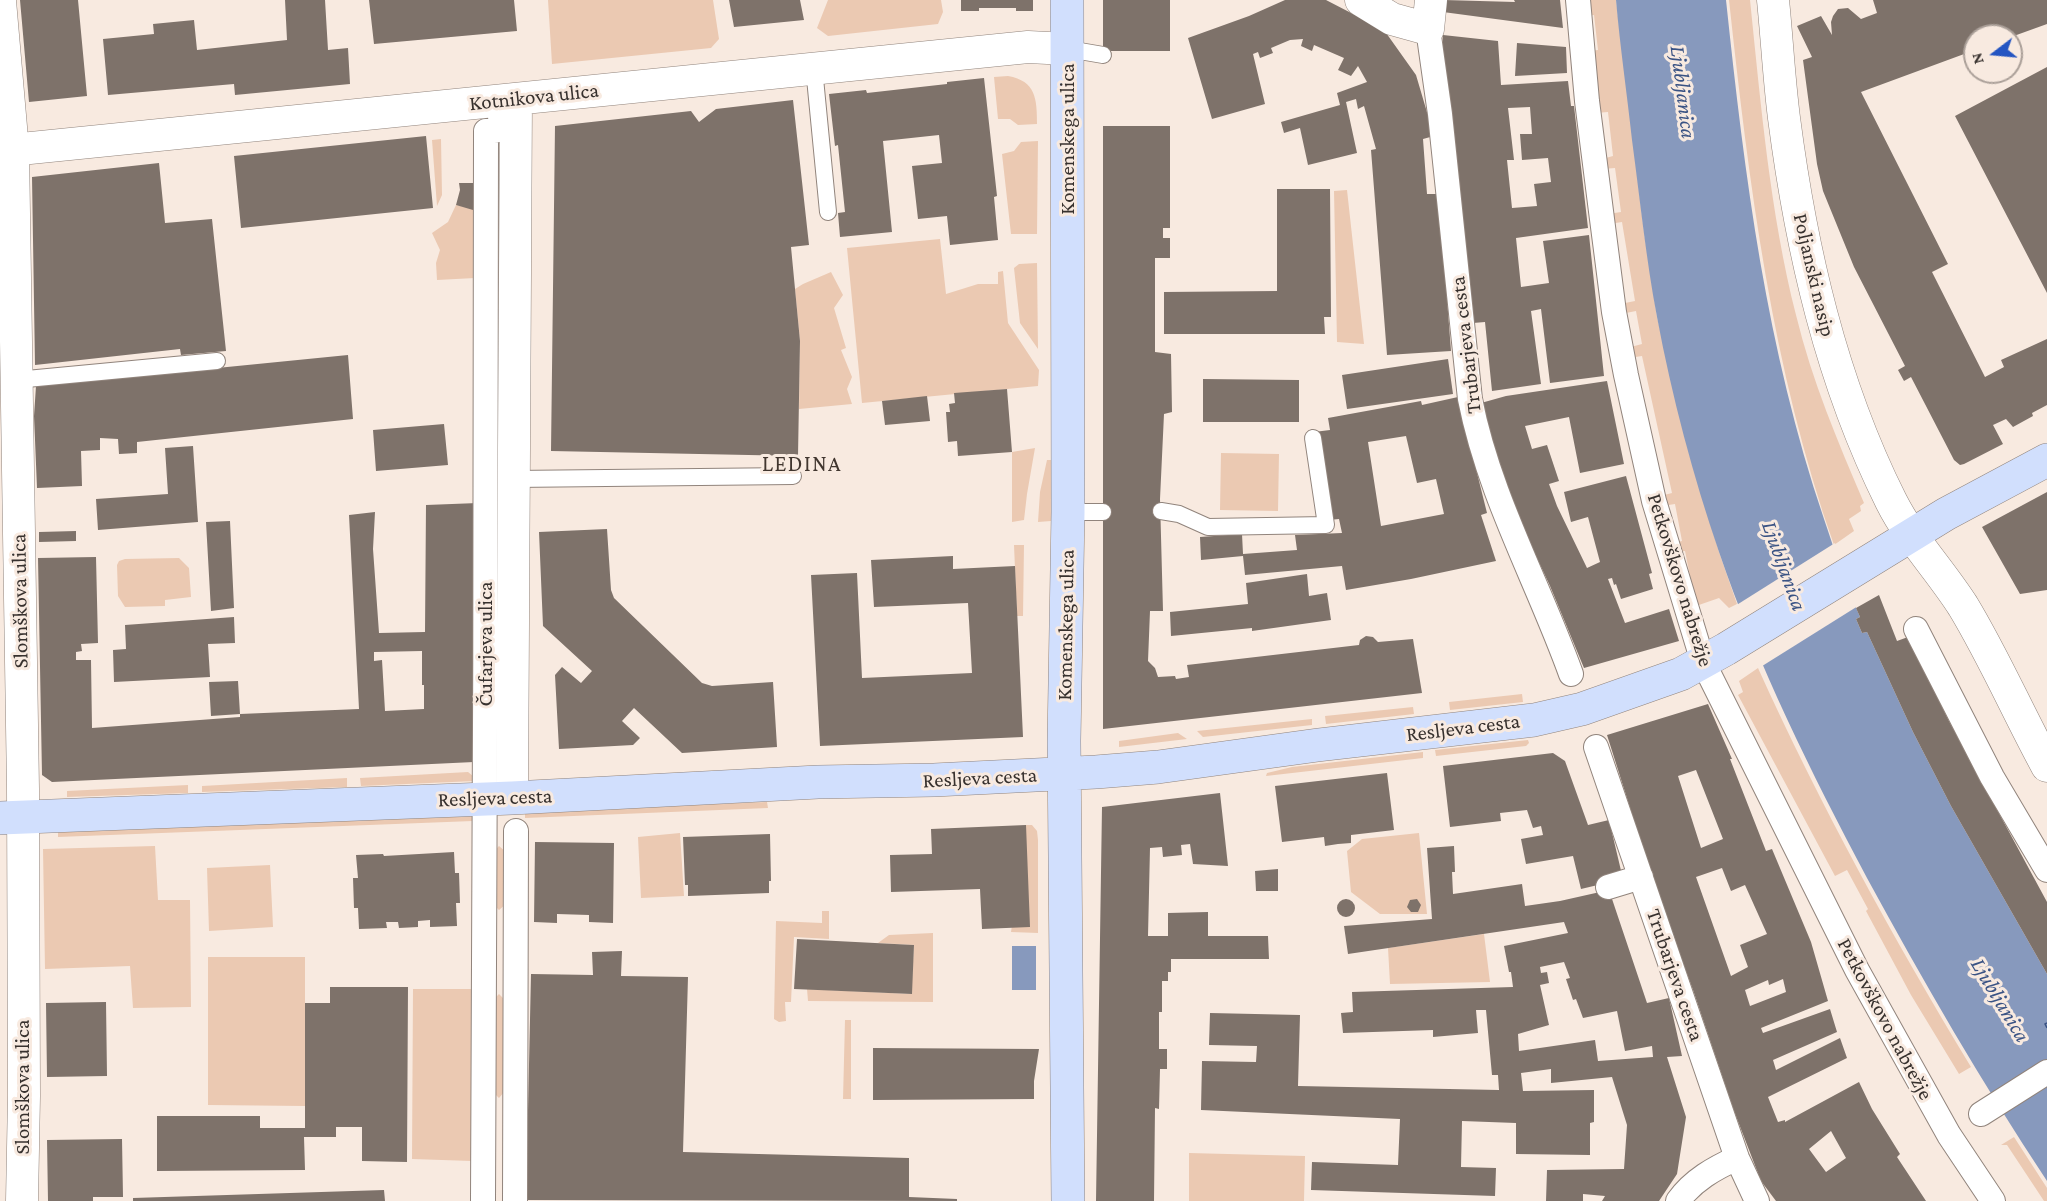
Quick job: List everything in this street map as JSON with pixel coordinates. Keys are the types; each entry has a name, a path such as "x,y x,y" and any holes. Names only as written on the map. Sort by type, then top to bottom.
{"main road":[{"name":"Komenskega ulica","path":"1067,0 1068,512 1065,774 1068,1201"},
{"name":"Resljeva cesta","path":"11,818 498,799 818,782 1065,774 1158,767 1318,745 1534,720 1582,709 1681,674 1715,656 1946,514 2047,460"}],"street":[{"path":"1361,0 1392,19 1429,14"},
{"name":"Petkovškovo nabrežje","path":"1578,0 1587,101 1617,333 1654,501 1715,656 1857,970 1993,1201"},
{"name":"Poljanski nasip","path":"1773,0 1784,117 1810,273 1825,330 1865,444 1892,502 1912,535 1961,604 2044,753"},
{"name":"Slomškova ulica","path":"0,1 16,380 11,818 24,1096 22,1201"},
{"name":"Trubarjeva cesta","path":"1429,14 1468,388 1473,416 1483,453 1501,502 1571,674"},
{"name":"Kotnikova ulica","path":"6,150 1028,47 1068,49"},
{"name":"Čufarjeva ulica","path":"483,1201 513,479 508,100"},
{"name":"Čufarjeva ulica","path":"498,799 487,478 486,131 501,130 508,100"},
{"path":"1916,629 1992,777 2047,870"},
{"name":"Trubarjeva cesta","path":"1596,747 1737,1158 1757,1201"},
{"path":"515,1201 516,831"},
{"path":"1608,887 1641,877"},
{"path":"1981,1114 2047,1072"},
{"path":"1678,1201 1705,1175 1737,1158"}],"lane":[{"path":"1068,49 1103,55"},
{"path":"814,68 828,212"},
{"path":"16,380 217,361"},
{"path":"1161,511 1179,514 1208,527 1326,525 1313,438"},
{"path":"513,479 793,476"},
{"path":"1068,512 1103,512"}],"shaded area":[{"path":"548,0 713,0 719,39 711,48 552,64"},
{"path":"828,0 941,0 943,12 938,24 828,36 817,28"},
{"path":"1584,0 1616,0 1644,232 1657,317 1690,456 1737,604 1729,608 1719,598 1696,606 1685,551 1675,553 1673,543 1682,541 1675,504 1662,506 1660,496 1672,493 1642,356 1629,358 1627,348 1642,344 1636,311 1621,314 1620,304 1635,301 1622,222 1609,224 1608,214 1621,212 1615,168 1603,169 1602,159 1613,156 1608,112 1596,113 1589,51 1598,50 1594,15 1586,16"},
{"path":"1729,0 1750,0 1767,159 1787,276 1802,340 1835,434 1864,503 1860,506 1861,511 1849,519 1854,531 1834,545 1794,411 1779,344 1755,207"},
{"path":"1008,76 1024,82 1033,92 1037,124 1018,125 1010,119 998,119 994,77"},
{"path":"441,139 442,195 437,206 432,140"},
{"path":"1038,141 1037,234 1011,234 1002,154 1014,151 1021,142"},
{"path":"1347,190 1364,344 1337,342 1334,191"},
{"path":"456,205 476,209 475,278 437,280 436,263 440,250 432,233 448,222"},
{"path":"940,239 946,294 978,284 998,284 998,272 1003,271 1008,323 1039,370 1038,386 862,403 847,248"},
{"path":"1037,263 1038,349 1020,323 1014,268 1019,264"},
{"path":"831,272 843,295 834,308 846,348 841,350 852,377 847,389 852,404 799,409 800,341 795,289"},
{"path":"1035,448 1024,520 1012,522 1012,452"},
{"path":"1221,453 1279,454 1278,511 1220,510"},
{"path":"1047,460 1051,460 1051,521 1038,522 1040,492"},
{"path":"1014,545 1024,545 1023,616 1017,616"},
{"path":"179,558 189,568 191,597 165,600 165,606 125,607 118,596 117,565 119,561"},
{"path":"1758,668 1806,770 1858,870 1971,1067 1959,1074 1911,995 1847,870 1835,876 1738,695 1743,692 1739,681"},
{"path":"1522,694 1523,702 1450,710 1449,702"},
{"path":"1413,707 1414,714 1326,724 1325,716"},
{"path":"1312,719 1312,725 1203,737 1197,731"},
{"path":"1178,733 1187,739 1119,747 1119,741"},
{"path":"1528,740 1529,743 1526,746 1436,756 1435,750"},
{"path":"1423,752 1423,758 1266,776 1267,773 1292,767"},
{"path":"468,772 475,781 361,786 360,778"},
{"path":"347,778 347,787 202,792 202,786"},
{"path":"188,785 188,793 67,797 67,791"},
{"path":"767,802 768,808 525,818 525,811"},
{"path":"472,813 473,821 58,837 58,831"},
{"path":"1026,825 1032,825 1037,831 1038,840 1038,933 1011,932"},
{"path":"680,833 684,896 641,898 638,837"},
{"path":"1419,833 1427,914 1380,914 1351,892 1347,851 1362,839"},
{"path":"155,846 158,900 190,900 191,1007 133,1008 130,966 45,969 43,849"},
{"path":"499,846 506,852 506,904 499,910 493,904 493,852"},
{"path":"270,865 273,927 209,931 207,868"},
{"path":"822,911 829,911 829,939 794,937 791,1002 785,1002 786,1021 779,1022 774,1019 776,921 822,923"},
{"path":"933,933 933,1002 808,1001 807,989 911,994 914,945 878,943 889,935"},
{"path":"1484,934 1490,982 1390,984 1388,948"},
{"path":"208,957 305,957 305,1106 208,1105"},
{"path":"413,989 473,989 472,1161 412,1159"},
{"path":"499,994 505,1000 505,1091 499,1098 492,1091 493,1000"},
{"path":"845,1020 851,1020 851,1099 843,1099"},
{"path":"2014,1137 2047,1188 2047,1201 2044,1201 2007,1145 2001,1145"},
{"path":"1189,1153 1305,1156 1304,1201 1189,1201"}],"water":[{"name":"Ljubljanica","path":"1616,0 1726,0 1750,198 1773,326 1804,455 1824,519 1860,617 1856,619 1862,633 1867,632 1913,732 1951,806 2047,974 2047,1181 1999,1107 1867,878 1787,718 1734,594 1692,465 1663,347 1646,251"},
{"path":"1012,946 1036,946 1036,990 1012,990"}],"pier":[{"path":"1835,543 1858,606 1759,668 1735,606"}],"building":[{"path":"20,0 78,0 87,96 29,102"},
{"path":"285,0 325,0 328,50 348,48 350,84 235,95 234,84 108,95 103,39 154,34 153,24 194,20 197,50 287,40"},
{"path":"369,0 514,0 517,31 374,44"},
{"path":"729,0 800,0 804,20 734,27"},
{"path":"961,0 1033,0 1033,11 1016,11 1016,8 979,8 979,11 961,11"},
{"path":"1103,0 1170,0 1170,51 1103,51"},
{"path":"1285,0 1326,0 1384,30 1416,75 1434,136 1423,139 1427,194 1439,194 1451,351 1387,355 1371,150 1376,149 1364,106 1358,109 1356,99 1346,102 1357,153 1308,165 1300,128 1284,133 1281,122 1340,105 1337,93 1367,82 1358,66 1351,76 1338,70 1344,58 1314,45 1312,51 1301,46 1303,39 1290,40 1271,48 1273,53 1260,58 1258,52 1253,54 1265,104 1212,119 1188,38"},
{"path":"1444,0 1515,2 1514,0 1560,0 1563,28 1443,12"},
{"path":"1873,0 2047,0 2047,24 2023,33 2023,24 1963,24 1963,54 1861,92 1948,264 1932,272 1985,377 2004,367 2001,360 2047,339 2047,405 2013,427 2006,419 1993,425 2003,444 1960,465 1954,460 1911,377 1904,381 1898,370 1905,366 1854,267 1823,191 1817,164 1803,60 1812,57 1797,26 1821,16 1832,35 1831,22 1838,9 1848,8 1861,19 1877,13"},
{"path":"1443,35 1498,41 1501,85 1568,81 1571,106 1574,106 1588,228 1516,238 1521,287 1549,283 1543,241 1589,235 1604,376 1550,383 1541,309 1531,311 1541,384 1492,391 1485,322 1473,323 1442,67","holes":["1530,107 1532,134 1520,134 1522,160 1548,158 1551,182 1534,184 1537,206 1512,208 1507,160 1514,160 1508,108"]},
{"path":"1517,43 1566,47 1567,73 1515,76"},
{"path":"2047,67 2047,293 1955,116 2015,84 2023,84 2023,80"},
{"path":"984,78 997,196 994,197 998,240 950,245 947,216 918,219 912,166 942,163 939,135 883,141 892,232 840,237 838,213 845,212 838,145 835,146 829,94 866,90 867,93"},
{"path":"793,100 809,245 791,247 800,341 798,456 551,451 555,126 691,111 699,122 716,109"},
{"path":"1103,126 1170,126 1170,228 1163,228 1163,238 1170,238 1170,258 1155,258 1155,352 1171,354 1172,412 1164,414 1160,499 1163,611 1150,611 1148,661 1155,668 1158,677 1175,676 1176,679 1189,677 1187,665 1359,645 1360,640 1366,636 1373,637 1378,642 1413,639 1422,693 1103,729"},
{"path":"426,136 433,208 241,228 234,156"},
{"path":"159,163 165,223 212,219 226,351 181,355 180,349 35,365 32,177"},
{"path":"459,183 476,183 473,210 456,205 460,190"},
{"path":"1277,189 1330,189 1331,317 1324,317 1325,334 1164,334 1164,292 1277,291"},
{"path":"348,355 353,419 137,442 137,453 119,454 118,439 100,438 100,450 81,451 82,486 37,488 34,416 36,386"},
{"path":"1448,359 1453,394 1347,409 1342,375"},
{"path":"1203,379 1299,380 1299,422 1203,422"},
{"path":"1607,381 1624,464 1580,473 1569,417 1525,426 1532,449 1547,445 1559,481 1549,484 1587,568 1600,562 1588,517 1571,522 1564,492 1626,476 1652,573 1649,574 1653,589 1621,599 1616,584 1614,585 1612,578 1608,579 1625,623 1669,609 1679,641 1584,668 1550,586 1500,479 1481,403 1506,396"},
{"path":"1007,389 1012,452 958,456 957,441 948,442 946,412 950,412 949,404 955,403 954,393"},
{"path":"927,396 930,421 885,425 882,401"},
{"path":"1458,397 1487,513 1481,515 1496,561 1346,590 1342,566 1245,575 1243,556 1201,560 1200,537 1242,534 1243,554 1297,550 1295,535 1342,533 1339,519 1329,520 1314,432 1330,430 1328,418 1421,401 1422,405","holes":["1406,436 1417,483 1436,479 1444,514 1381,526 1368,442"]},
{"path":"444,424 448,465 376,471 373,430"},
{"path":"193,446 198,522 98,530 96,499 168,494 165,448"},
{"path":"2047,492 2047,590 2020,594 1982,527"},
{"path":"478,503 474,762 52,782 42,775 38,558 96,557 98,643 81,644 82,651 76,652 76,660 91,660 92,728 240,717 240,714 359,709 349,515 375,512 373,549 379,633 425,632 426,505","holes":["422,651 422,685 424,685 424,709 385,711 382,660 374,661 374,652"]},
{"path":"230,521 234,608 211,611 206,522"},
{"path":"607,529 611,590 614,598 702,683 712,686 773,682 777,747 682,753 634,708 622,721 640,738 633,745 559,749 555,675 562,667 581,683 592,671 543,626 539,532"},
{"path":"76,531 76,541 39,542 39,532"},
{"path":"953,556 953,569 1015,566 1023,737 820,746 811,575 857,573 862,678 972,673 968,603 874,607 871,560"},
{"path":"1307,574 1309,596 1327,593 1331,620 1252,631 1252,628 1171,636 1170,612 1248,604 1246,583"},
{"path":"1879,595 1897,641 1908,637 1949,721 2047,902 2047,974 1951,806 1913,732 1867,632 1862,633 1856,619 1860,617 1856,608"},
{"path":"234,617 235,643 208,644 210,677 114,682 113,650 126,649 125,625"},
{"path":"238,681 240,714 211,716 209,682"},
{"path":"1708,704 1732,759 1730,759 1766,851 1772,849 1811,942 1828,1001 1761,1028 1763,1033 1830,1009 1837,1032 1773,1060 1776,1070 1840,1038 1847,1058 1768,1097 1778,1122 1785,1120 1785,1122 1859,1082 1872,1109 1900,1154 1897,1157 1926,1201 1776,1201 1761,1181 1656,890 1607,735","holes":["1696,770 1723,839 1701,848 1678,776","1722,868 1731,891 1745,885 1767,934 1740,945 1748,967 1731,976 1696,877","1783,979 1786,992 1750,1006 1745,990 1768,980 1769,985","1831,1131 1846,1158 1826,1172 1809,1149"]},
{"path":"1553,753 1565,761 1588,825 1609,820 1623,879 1581,889 1573,856 1526,864 1521,839 1543,835 1541,826 1533,828 1527,810 1500,813 1501,821 1450,827 1443,766"},
{"path":"1387,773 1394,830 1351,835 1351,843 1325,846 1324,837 1282,842 1275,786"},
{"path":"1220,793 1228,866 1193,864 1190,844 1181,845 1182,855 1163,857 1162,847 1150,848 1148,936 1168,936 1168,913 1208,912 1208,936 1268,936 1269,959 1171,959 1168,981 1162,981 1162,1012 1159,1012 1159,1049 1167,1049 1167,1069 1160,1069 1159,1109 1155,1108 1154,1201 1096,1201 1102,807"},
{"path":"1026,825 1030,927 982,929 980,889 891,892 890,855 932,854 931,829"},
{"path":"770,834 769,893 688,896 688,885 685,885 683,837"},
{"path":"535,842 614,843 613,923 589,922 589,915 557,914 557,923 534,922"},
{"path":"1454,846 1453,894 1522,884 1525,906 1609,890 1647,1003 1669,998 1682,1056 1667,1057 1686,1117 1677,1174 1659,1201 1602,1201 1605,1196 1583,1194 1583,1201 1546,1201 1547,1170 1624,1169 1627,1125 1612,1077 1551,1083 1551,1069 1521,1073 1523,1091 1594,1090 1594,1122 1590,1123 1590,1155 1516,1154 1516,1123 1462,1121 1461,1167 1496,1168 1495,1196 1311,1190 1312,1162 1398,1165 1400,1119 1201,1110 1202,1061 1256,1062 1257,1046 1209,1045 1210,1013 1300,1015 1298,1086 1499,1090 1498,1075 1492,1075 1486,1010 1476,1010 1478,1033 1433,1037 1433,1030 1343,1033 1341,1013 1353,1012 1352,992 1513,987 1504,946 1568,933 1564,922 1348,954 1344,926 1432,919 1427,848","holes":["1564,962 1570,978 1566,979 1573,1000 1576,999 1583,1018 1617,1011 1625,1051 1652,1046 1653,1057 1598,1061 1595,1040 1519,1051 1518,1034 1549,1025 1540,985 1549,983 1547,972 1541,973 1540,967"]},
{"path":"454,852 455,873 459,873 460,903 456,903 457,926 430,927 430,920 418,921 418,927 399,928 398,922 386,922 387,928 359,929 358,908 354,908 353,878 358,878 356,855 383,854 384,856"},
{"path":"1278,869 1278,891 1256,891 1255,871"},
{"path":"1346,899 1352,902 1355,908 1352,914 1346,917 1340,914 1337,908 1340,902"},
{"path":"1417,899 1421,905 1418,912 1411,912 1407,907 1410,900"},
{"path":"797,939 914,945 912,994 794,989"},
{"path":"622,951 621,976 688,977 683,1152 909,1158 909,1197 957,1199 957,1201 526,1200 531,974 593,975 592,952"},
{"path":"330,987 408,987 407,1162 362,1161 362,1127 336,1127 336,1137 304,1137 305,1170 157,1171 157,1116 260,1116 260,1128 305,1128 305,1003 330,1003"},
{"path":"106,1002 107,1076 47,1077 46,1003"},
{"path":"873,1048 1039,1049 1034,1099 873,1100"},
{"path":"122,1139 123,1197 93,1197 93,1201 48,1201 47,1140"},
{"path":"384,1190 385,1201 133,1201 133,1198"}],"ferry route":[{"path":"2047,1023 2045,1024 2047,1028"}],"district":[{"name":"LEDINA","path":"802,464"}]}
